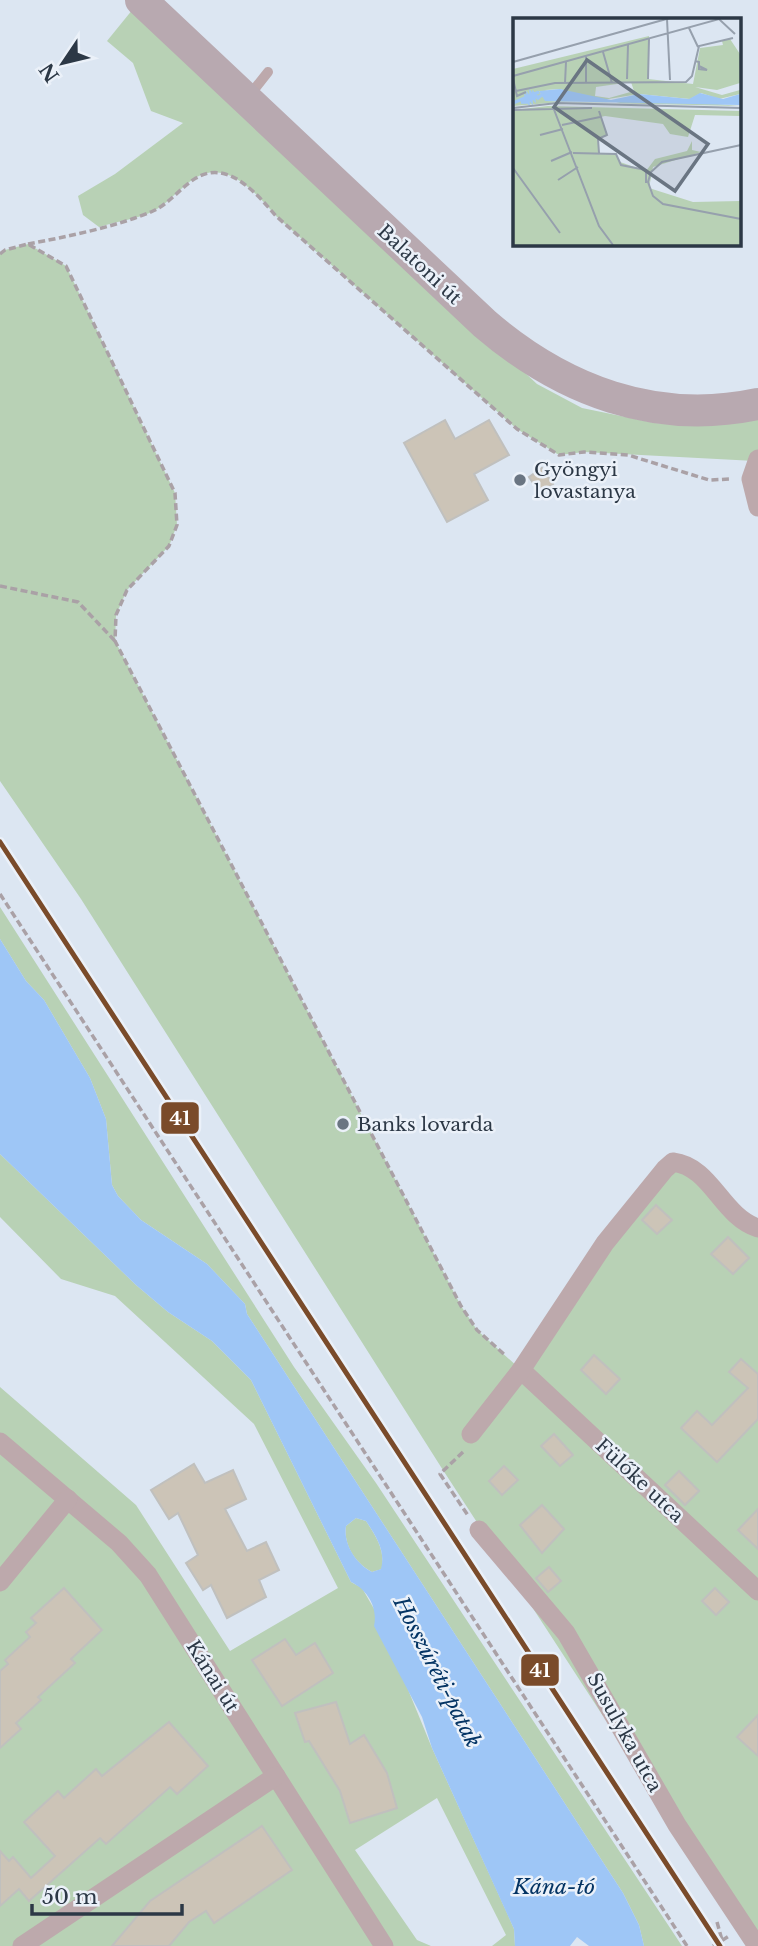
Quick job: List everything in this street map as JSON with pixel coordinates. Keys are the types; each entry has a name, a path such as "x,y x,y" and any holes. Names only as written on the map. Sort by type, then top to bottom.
{"main road":[{"name":"Balatoni út","path":"141,0 485,324 536,365 573,384 633,402 698,410 758,404"}],"street":[{"path":"758,459 751,478 758,507"},
{"path":"471,1434 521,1370 605,1243 665,1169 673,1163 688,1164 699,1172 736,1216 758,1228"},
{"name":"Fülőke utca","path":"521,1370 758,1591"},
{"name":"Kánai út","path":"0,1442 119,1543 148,1575 384,1946"},
{"path":"0,1582 68,1499"},
{"name":"Susulyka utca","path":"478,1530 566,1633 677,1825 757,1946"},
{"path":"22,1946 276,1776"}],"lane":[{"path":"246,100 268,72"}],"path":[{"path":"0,254 5,250 67,237 155,210 196,178 209,172 228,174 255,191 276,216 517,429 559,455 584,452 628,455 709,480 751,478"},
{"path":"28,244 66,266 175,493 177,525 169,546 127,590 116,615 115,641"},
{"path":"0,586 78,602 115,641 461,1306 477,1330 521,1370"},
{"path":"0,894 687,1946"},
{"path":"471,1434 472,1443 440,1474 478,1530"},
{"path":"713,1946 722,1940"}],"green space":[{"path":"133,9 537,384 582,408 655,423 703,426 758,418 758,507 755,461 584,452 559,455 517,429 276,216 250,189 230,175 218,172 195,178 157,209 136,218 99,227 83,215 78,196 115,174 183,123 151,111 133,63 107,41"},
{"path":"28,244 66,266 175,493 177,525 169,546 127,590 116,615 115,641 461,1306 477,1330 520,1369 673,1162 758,1228 758,1946 611,1711 603,1716 441,1467 81,899 0,781 0,254"},
{"path":"0,907 294,1367 376,1483 682,1946 644,1946 639,1925 623,1893 247,1314 245,1304 207,1264 141,1220 118,1196 112,1185 106,1119 90,1078 44,1000 26,981 0,939"},
{"path":"0,1154 136,1285 168,1312 212,1341 251,1380 351,1582 362,1588 377,1614 432,1748 514,1929 515,1946 492,1946 506,1935 437,1798 355,1850 417,1940 431,1946 0,1946 0,1387 136,1505 230,1651 338,1588 254,1424 115,1296 61,1279 0,1217"},
{"path":"356,1518 366,1521 376,1538 381,1549 382,1569 372,1572 352,1553 346,1526"}],"water":[{"name":"Kána-tó","path":"0,939 26,981 44,1000 90,1078 106,1119 112,1185 118,1196 141,1220 207,1264 245,1304 247,1314 623,1893 639,1925 644,1946 589,1946 577,1937 570,1946 515,1946 514,1929 432,1748 422,1717 374,1626 373,1606 367,1595 351,1582 251,1380 212,1341 168,1312 136,1285 0,1154","holes":["356,1518 366,1521 382,1556 381,1569 372,1572 352,1553 346,1533 346,1526"]}],"building":[{"path":"445,420 455,439 489,420 509,455 474,474 488,500 447,522 404,443"},
{"path":"542,468 553,484 540,493 529,477"},
{"path":"656,1205 672,1220 657,1234 642,1220"},
{"path":"728,1237 749,1258 733,1274 711,1254"},
{"path":"594,1355 620,1379 606,1394 581,1370"},
{"path":"741,1359 758,1374 758,1419 717,1462 681,1428 697,1411 712,1425 748,1388 729,1372"},
{"path":"554,1434 573,1455 560,1466 541,1446"},
{"path":"194,1464 205,1483 233,1470 246,1499 225,1509 247,1551 266,1542 279,1570 259,1580 266,1597 227,1618 211,1585 203,1590 186,1563 198,1555 178,1513 169,1519 151,1490"},
{"path":"504,1466 518,1480 502,1495 489,1481"},
{"path":"679,1471 699,1491 685,1505 665,1485"},
{"path":"542,1505 564,1529 542,1553 520,1525"},
{"path":"758,1509 758,1549 738,1530"},
{"path":"549,1567 561,1581 548,1592 536,1578"},
{"path":"64,1588 102,1630 71,1659 75,1663 38,1697 41,1700 16,1723 21,1729 0,1748 0,1671 8,1664 5,1660 30,1637 26,1632 36,1623 31,1618"},
{"path":"715,1588 729,1602 716,1615 702,1601"},
{"path":"285,1639 296,1655 315,1643 333,1673 282,1706 252,1660"},
{"path":"336,1702 350,1744 364,1735 387,1773 397,1808 350,1823 340,1791 309,1741 305,1742 295,1713"},
{"path":"758,1715 758,1756 737,1737"},
{"path":"169,1722 208,1766 177,1794 170,1787 106,1844 100,1838 29,1901 19,1889 0,1906 0,1851 9,1861 13,1857 31,1878 55,1856 24,1822 58,1791 64,1798 96,1769 102,1776"},
{"path":"262,1826 292,1870 214,1923 206,1911 189,1922 169,1946 112,1946 150,1901"}],"transit line":[{"name":"41","path":"0,842 720,1946"}],"place":[{"name":"Gyöngyi lovastanya","path":"520,480"},
{"name":"Banks lovarda","path":"343,1124"}],"water label":[{"name":"Hosszúréti-patak","path":"437,1672"}]}
